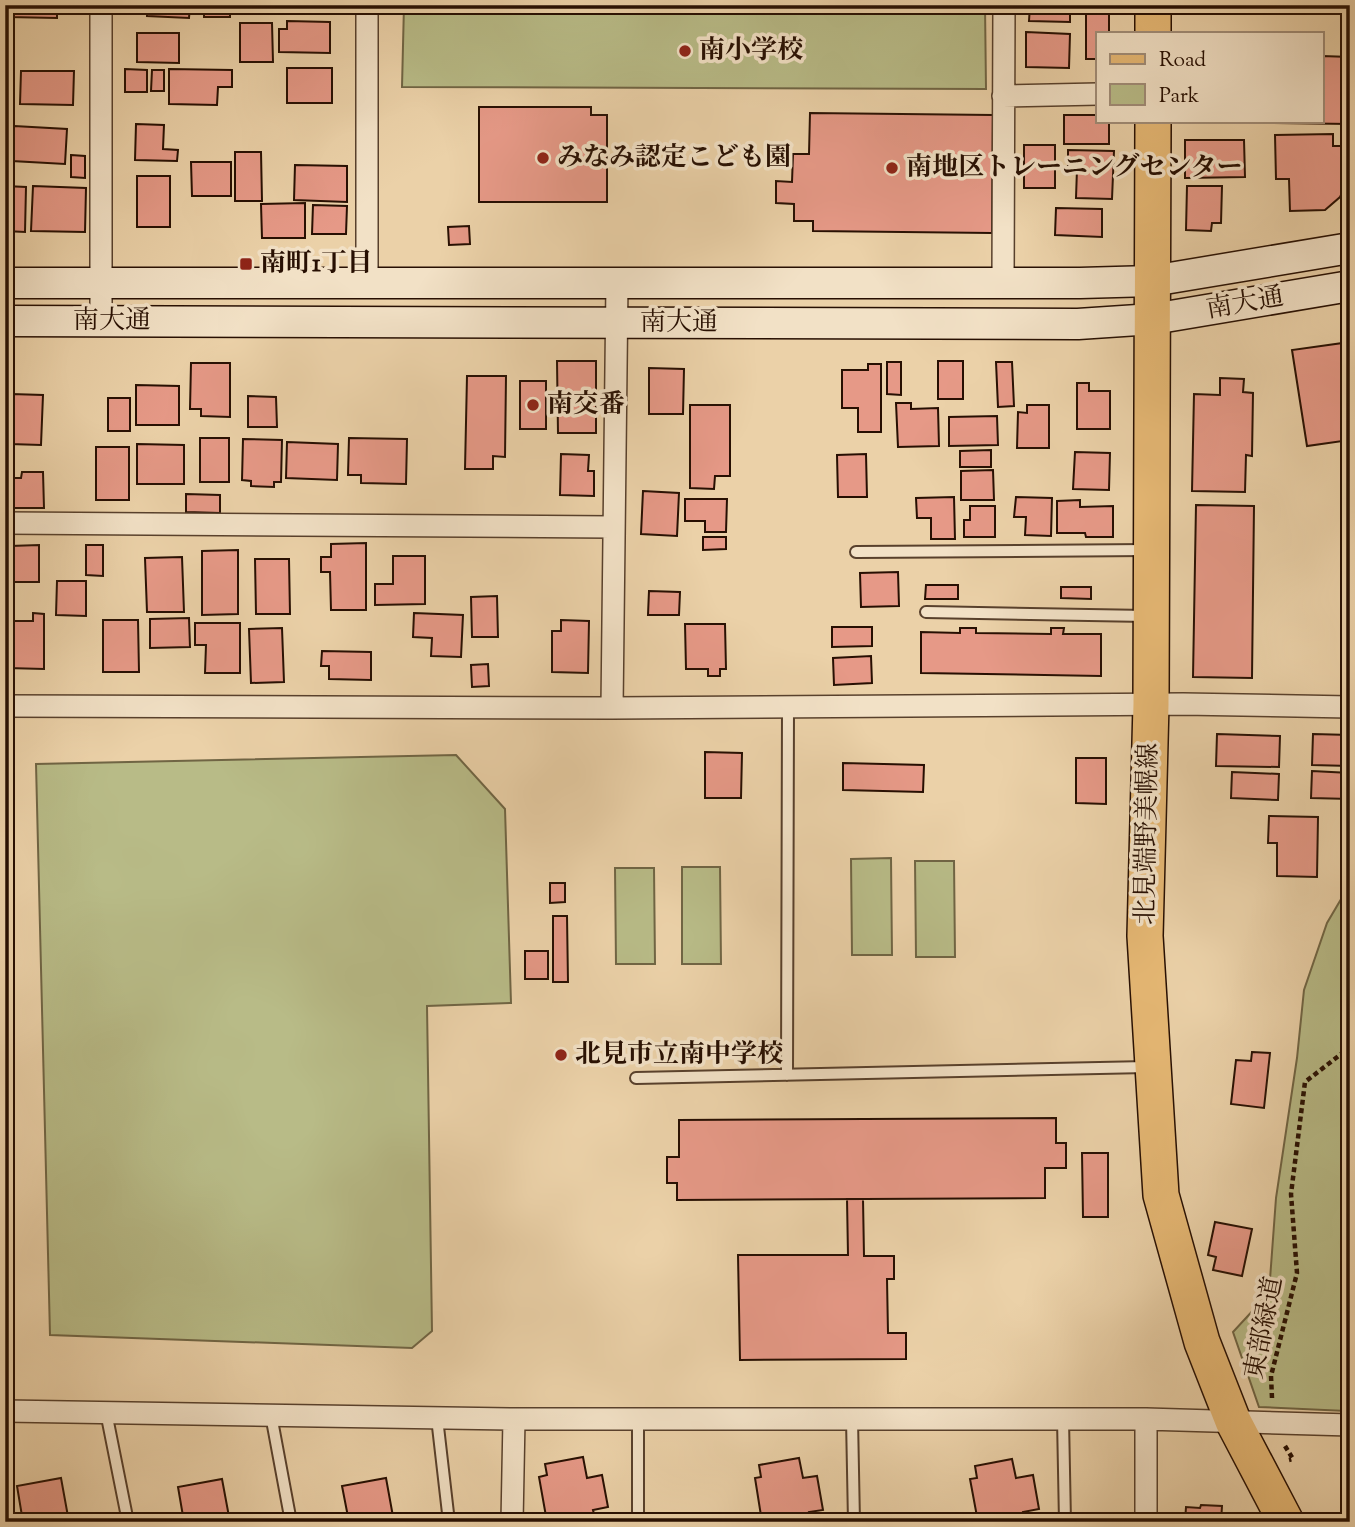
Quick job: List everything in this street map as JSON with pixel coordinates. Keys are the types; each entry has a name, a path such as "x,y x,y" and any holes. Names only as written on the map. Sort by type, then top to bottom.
{"main road":[{"path":"1153,5 1153,32"},
{"name":"北見端野美幌線","path":"1153,122 1152,616 1145,936 1161,1195 1202,1342 1233,1421 1286,1522"}],"street":[{"path":"101,5 101,321"},
{"path":"367,5 367,283"},
{"path":"1003,5 1003,283"},
{"path":"1003,96 1096,94"},
{"name":"南大通","path":"5,283 1152,281 1350,248"},
{"path":"612,708 612,527 617,283"},
{"name":"南大通","path":"5,321 1078,324 1153,319 1350,286"},
{"path":"5,523 612,527"},
{"path":"5,706 612,708 1151,704 1350,707"},
{"path":"5,1411 514,1419 1146,1419 1350,1425"},
{"path":"512,1522 514,1419"},
{"path":"1146,1419 1146,1522"}],"lane":[{"path":"856,552 1152,550"},
{"path":"926,612 1152,616"},
{"path":"788,1075 789,707"},
{"path":"636,1079 1153,1067"},
{"path":"106,1412 128,1522"},
{"path":"271,1415 291,1522"},
{"path":"436,1418 449,1522"},
{"path":"638,1419 638,1522"},
{"path":"852,1419 854,1522"},
{"path":"1063,1419 1065,1522"}],"path":[{"name":"東部緑道","path":"1272,1424 1272,1376 1297,1273 1291,1194 1305,1082 1345,1051 1350,1035"},
{"path":"1261,1472 1293,1459 1272,1424"}],"green space":[{"name":"南小学校","path":"404,5 985,5 986,89 402,87"},
{"path":"456,755 505,809 511,1003 427,1006 432,1331 412,1348 50,1335 36,764"},
{"path":"891,858 892,955 852,955 851,859"},
{"path":"915,861 954,861 955,957 916,957"},
{"path":"682,867 720,867 721,964 682,964"},
{"path":"615,868 654,868 655,964 616,964"},
{"path":"1350,884 1350,1339 1346,1411 1259,1407 1233,1332 1269,1293 1276,1198 1297,1058 1304,990 1327,923"}],"building":[{"path":"8,5 57,5 57,18 8,17"},
{"path":"147,5 190,5 189,18 147,16"},
{"path":"204,5 230,5 230,17 204,17"},
{"path":"1030,5 1070,5 1070,22 1029,21"},
{"path":"1074,5 1109,5 1109,32 1096,32 1096,59 1086,59 1086,6"},
{"path":"1262,5 1350,5 1350,13 1262,10"},
{"path":"287,21 330,22 330,53 279,52 279,29 287,29"},
{"path":"240,23 272,23 273,62 240,62"},
{"path":"1026,32 1070,34 1069,68 1026,67"},
{"path":"137,33 179,33 179,63 137,62"},
{"path":"1324,56 1350,57 1350,124 1275,123 1324,122"},
{"path":"287,68 332,68 332,103 287,103"},
{"path":"125,69 147,70 147,92 125,92"},
{"path":"169,69 232,70 232,87 218,87 217,105 169,104"},
{"path":"152,70 164,70 164,91 151,91"},
{"path":"21,71 74,71 73,105 20,104"},
{"name":"みなみ認定こども園","path":"479,107 591,107 591,115 607,115 607,202 479,202"},
{"name":"南地区トレーニングセンター","path":"810,113 993,115 992,233 813,231 813,221 794,221 794,204 776,203 776,181 792,182 793,154 809,154"},
{"path":"1064,115 1096,115 1096,122 1109,122 1109,144 1064,144"},
{"path":"136,124 164,125 163,149 178,150 177,161 135,160"},
{"path":"14,126 67,129 65,164 12,161"},
{"path":"1333,134 1333,146 1346,146 1347,183 1340,197 1325,210 1290,211 1289,179 1276,179 1275,135"},
{"path":"1185,140 1244,140 1245,177 1185,178"},
{"path":"1024,145 1055,145 1055,188 1024,188"},
{"path":"1068,150 1114,151 1112,199 1076,198 1077,169 1068,169"},
{"path":"235,152 261,152 262,201 235,201"},
{"path":"71,155 85,156 85,178 71,177"},
{"path":"191,162 231,162 231,196 192,196"},
{"path":"295,165 347,166 347,202 294,200"},
{"path":"137,176 170,176 170,227 137,227"},
{"path":"5,186 26,187 25,232 5,231"},
{"path":"33,186 86,188 85,232 31,231"},
{"path":"1187,186 1222,186 1221,223 1212,223 1211,231 1186,230"},
{"path":"305,203 305,238 262,238 261,204"},
{"path":"313,205 347,206 346,234 312,234"},
{"path":"1056,208 1102,209 1102,237 1055,235"},
{"path":"469,226 470,244 449,245 448,227"},
{"path":"1350,342 1350,440 1307,446 1292,350"},
{"path":"557,361 596,361 596,433 558,433"},
{"path":"938,361 963,361 963,399 938,399"},
{"path":"887,362 901,362 901,395 887,394"},
{"path":"996,362 1012,362 1014,406 998,407"},
{"path":"191,363 230,363 230,417 201,416 201,409 190,409"},
{"path":"868,364 881,364 881,432 858,432 858,408 842,408 842,370 868,370"},
{"path":"649,368 684,369 683,414 649,414"},
{"path":"467,376 506,376 505,457 493,456 493,469 465,469"},
{"path":"1220,378 1244,379 1243,392 1253,393 1252,456 1246,455 1245,492 1192,491 1194,394 1220,395"},
{"name":"南交番","path":"520,381 546,381 546,429 520,429"},
{"path":"1077,383 1089,383 1089,391 1110,391 1110,429 1077,429"},
{"path":"136,385 179,386 179,425 136,425"},
{"path":"11,394 43,395 41,445 10,444"},
{"path":"248,396 276,397 277,427 248,427"},
{"path":"108,398 130,398 130,431 108,431"},
{"path":"896,403 911,403 911,409 938,408 939,446 898,447"},
{"path":"690,405 730,405 730,476 715,476 714,489 690,488"},
{"path":"1027,405 1049,405 1049,448 1017,448 1018,412 1027,413"},
{"path":"997,416 998,445 949,446 949,417"},
{"path":"200,438 229,438 229,482 200,482"},
{"path":"349,438 407,439 406,484 361,483 361,475 348,475"},
{"path":"243,439 282,440 281,482 274,482 274,487 251,486 251,481 242,480"},
{"path":"287,442 338,444 337,480 286,478"},
{"path":"137,444 184,445 184,484 137,484"},
{"path":"96,447 129,447 129,500 96,500"},
{"path":"991,450 991,467 960,467 960,451"},
{"path":"1075,452 1110,453 1109,490 1073,489"},
{"path":"561,454 589,455 588,471 594,471 594,496 560,495"},
{"path":"866,454 867,497 838,497 837,455"},
{"path":"993,470 994,500 961,500 961,471"},
{"path":"22,472 43,472 44,508 7,508 6,478 21,478"},
{"path":"643,491 679,493 677,536 641,534"},
{"path":"186,494 220,495 220,513 186,512"},
{"path":"954,497 955,539 931,539 931,518 917,518 916,498"},
{"path":"1016,497 1052,498 1051,536 1025,535 1026,517 1014,517"},
{"path":"685,499 727,499 726,532 705,532 705,521 685,521"},
{"path":"1080,500 1080,507 1113,506 1113,537 1057,533 1057,501"},
{"path":"1196,505 1254,506 1252,678 1193,677"},
{"path":"970,506 995,506 995,537 964,537 964,520 970,520"},
{"path":"703,537 726,537 726,549 703,550"},
{"path":"366,543 366,610 331,610 330,572 321,572 321,557 331,557 331,544"},
{"path":"39,545 39,582 11,582 10,546"},
{"path":"86,545 103,545 103,576 86,575"},
{"path":"238,550 238,614 202,615 202,551"},
{"path":"393,556 425,556 425,604 375,605 375,584 393,584"},
{"path":"182,557 184,612 147,612 145,558"},
{"path":"255,559 289,559 290,614 256,614"},
{"path":"898,572 899,606 861,607 860,573"},
{"path":"57,581 86,581 86,616 56,615"},
{"path":"926,585 958,585 958,599 925,599"},
{"path":"1061,587 1091,587 1091,599 1061,598"},
{"path":"649,591 680,592 679,615 648,615"},
{"path":"497,596 498,637 472,637 471,597"},
{"path":"1344,610 1350,610 1350,637 1344,637"},
{"path":"33,613 44,614 44,669 7,668 8,621 33,621"},
{"path":"414,613 463,615 461,657 431,656 432,638 413,637"},
{"path":"189,618 190,647 150,648 150,619"},
{"path":"103,620 138,620 139,672 103,672"},
{"path":"561,620 589,621 588,673 552,672 552,631 561,631"},
{"path":"195,623 240,623 240,673 205,673 206,645 195,645"},
{"path":"685,624 725,624 726,669 720,669 720,676 708,676 708,669 686,669"},
{"path":"832,627 872,627 872,646 832,647"},
{"path":"282,628 284,682 251,683 249,629"},
{"path":"960,628 976,628 976,633 1051,634 1051,628 1064,628 1063,634 1101,634 1101,676 921,673 921,632 960,633"},
{"path":"322,651 371,652 371,680 329,679 329,666 321,666"},
{"path":"871,656 872,683 834,685 833,658"},
{"path":"488,664 489,686 472,687 471,665"},
{"path":"1217,734 1280,736 1279,767 1216,766"},
{"path":"1313,734 1350,735 1350,766 1312,765"},
{"path":"705,752 742,753 741,798 705,798"},
{"path":"1076,758 1106,758 1106,804 1076,803"},
{"path":"843,763 924,765 923,792 843,790"},
{"path":"1312,771 1350,773 1350,799 1311,798"},
{"path":"1232,772 1279,774 1278,800 1231,798"},
{"path":"1269,816 1318,817 1317,877 1277,876 1277,843 1268,843"},
{"path":"550,883 565,883 565,902 550,903"},
{"path":"553,916 567,916 568,982 553,982"},
{"path":"525,951 548,951 548,979 525,979"},
{"path":"1252,1052 1270,1053 1264,1108 1231,1104 1236,1060 1251,1061"},
{"path":"1056,1118 1056,1143 1066,1143 1066,1168 1045,1168 1045,1198 677,1200 677,1183 667,1183 667,1157 679,1157 679,1120"},
{"path":"1082,1153 1108,1153 1108,1217 1083,1217"},
{"path":"847,1199 863,1199 864,1256 894,1256 894,1279 887,1279 888,1333 906,1333 906,1359 740,1360 738,1255 848,1255"},
{"path":"1215,1222 1252,1229 1242,1276 1213,1270 1216,1257 1208,1255"},
{"path":"583,1457 587,1478 602,1475 608,1507 593,1510 596,1522 547,1522 539,1477 547,1475 545,1464"},
{"path":"799,1458 803,1478 817,1476 823,1510 809,1512 811,1522 762,1522 755,1478 761,1477 759,1465"},
{"path":"1012,1459 1016,1478 1033,1475 1039,1509 1023,1512 1025,1522 978,1522 970,1479 977,1478 975,1466"},
{"path":"61,1478 69,1522 23,1522 17,1486"},
{"path":"386,1478 394,1522 349,1522 342,1486"},
{"path":"222,1479 230,1522 184,1522 178,1487"},
{"path":"1201,1505 1222,1506 1221,1522 1185,1522 1186,1507 1200,1508"}],"place":[{"name":"南小学校","path":"685,51"},
{"name":"みなみ認定こども園","path":"543,158"},
{"name":"南地区トレーニングセンター","path":"892,168"},
{"name":"南町1丁目","path":"246,264"},
{"name":"南交番","path":"533,405"},
{"name":"北見市立南中学校","path":"561,1055"}]}
